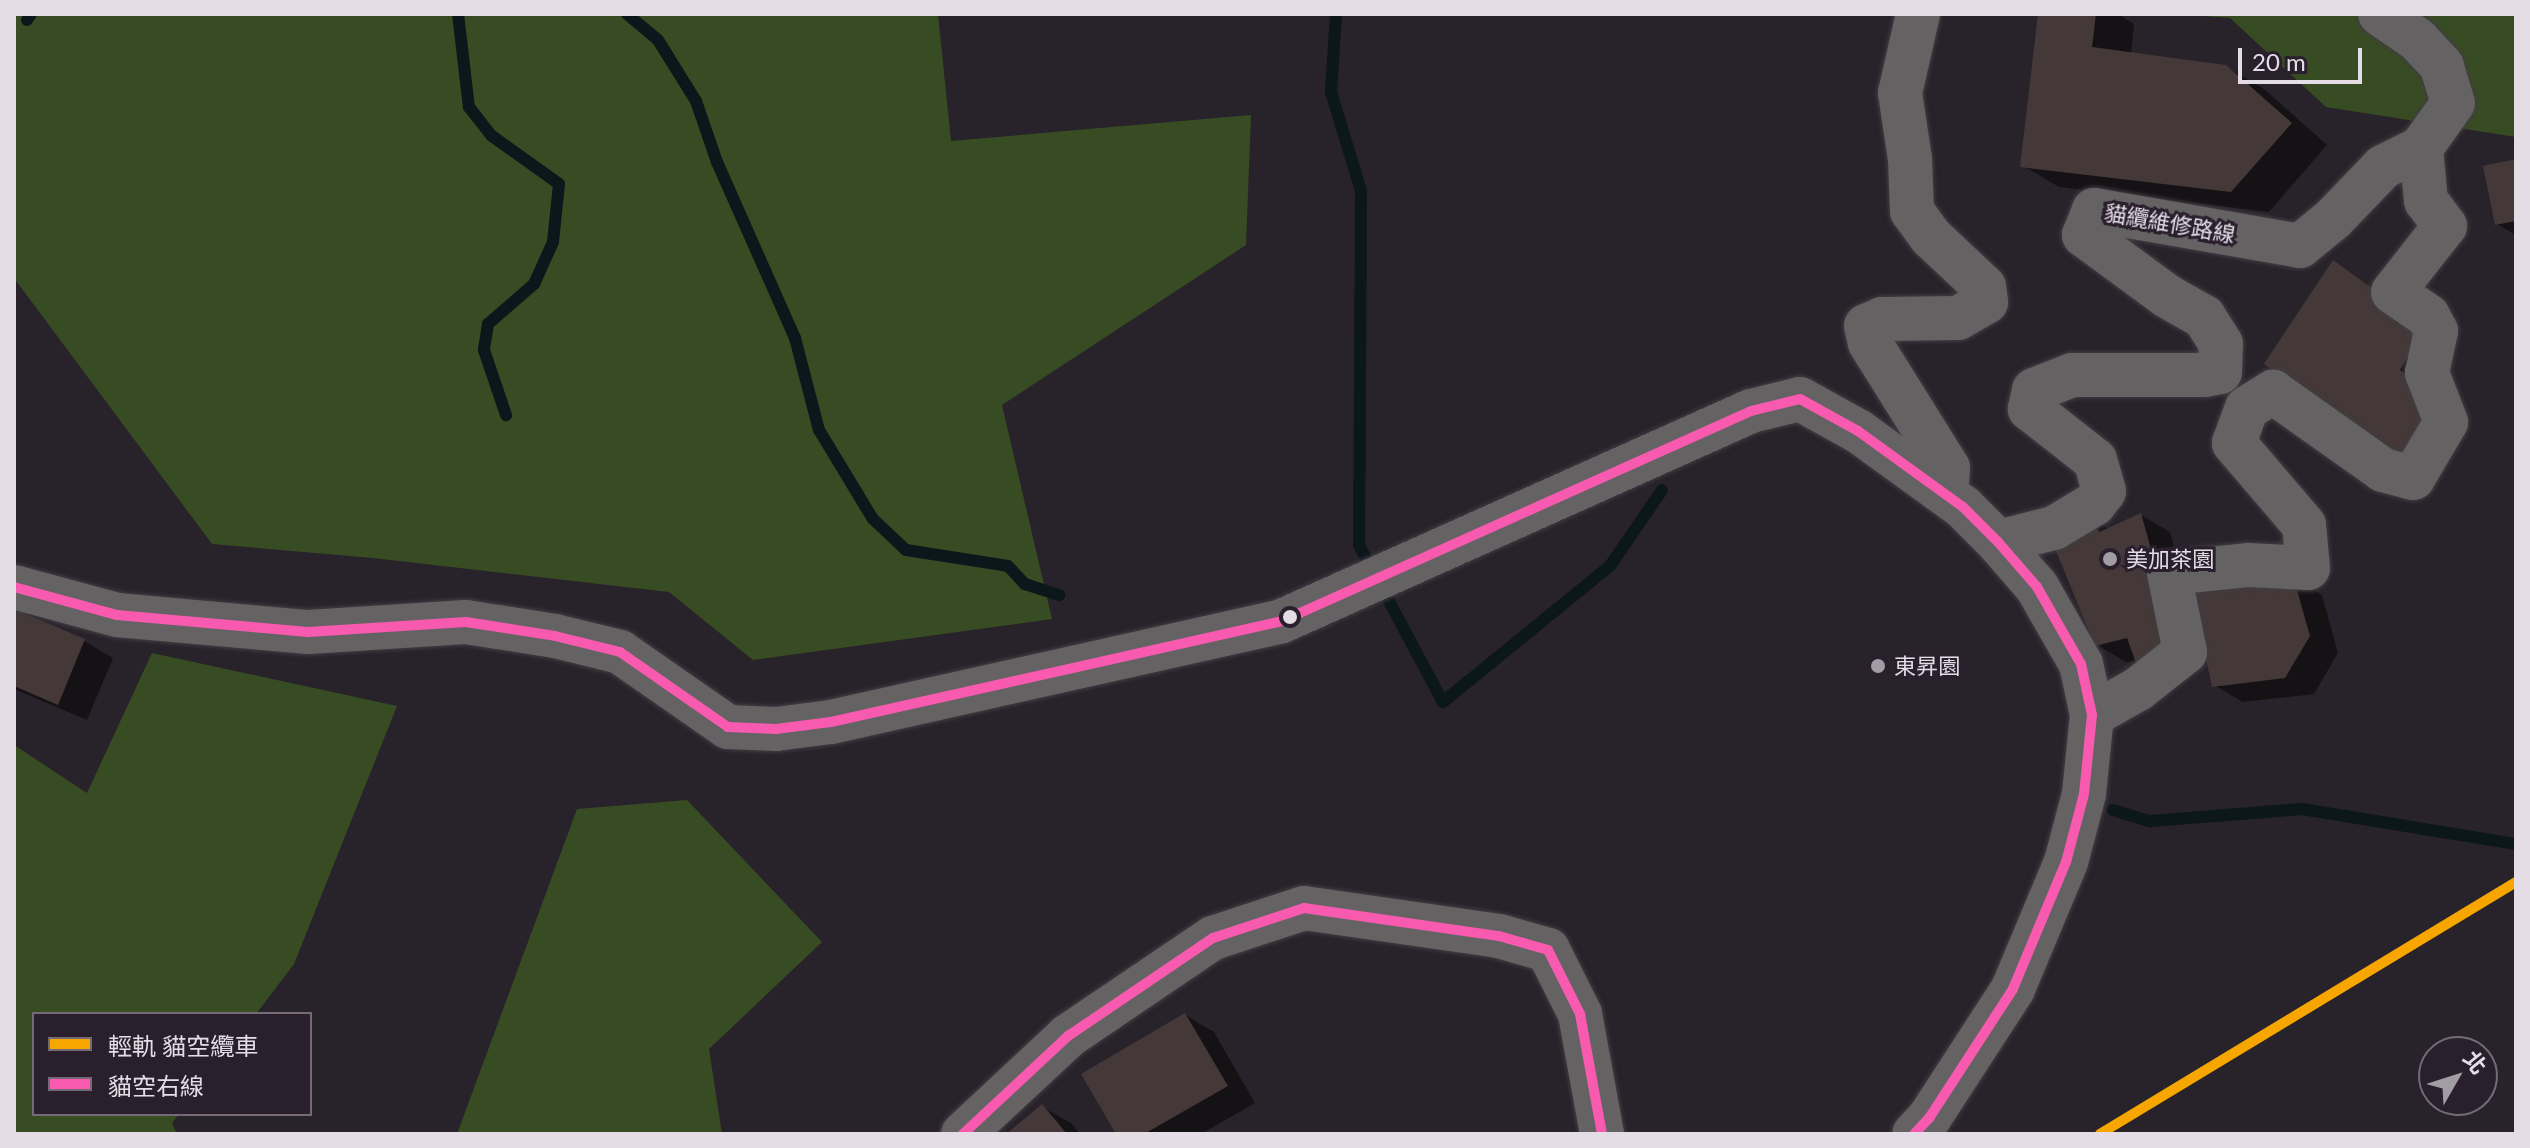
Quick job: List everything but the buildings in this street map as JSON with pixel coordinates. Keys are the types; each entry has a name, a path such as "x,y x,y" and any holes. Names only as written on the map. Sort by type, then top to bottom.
{"street":[{"path":"1918,14 1900,93 1910,159 1912,211 1931,237 1984,287 1986,302 1958,318 1882,319 1866,326 1870,343 1948,468 1946,494"},
{"name":"貓纜維修路線","path":"1998,542 2054,528 2094,504 2104,491 2095,460 2030,409 2034,390 2072,375 2205,375 2220,372 2221,344 2204,317 2167,296 2084,235 2094,210 2300,246 2333,219 2383,167 2421,148 2453,103 2442,66 2418,40 2380,14"},
{"path":"2092,715 2138,689 2185,652 2169,573 2248,565 2308,568 2304,525 2234,443 2247,408 2273,392 2383,470 2413,478 2446,422 2427,373 2436,331 2428,316 2393,292 2445,226 2426,201 2421,148"},
{"path":"14,587 132,617 308,632 466,622 555,636 620,652 728,727 831,722 1282,621 1751,411 1800,399 1858,431 1946,494 1998,542 2037,587 2081,664 2092,715 2084,794 2066,862 2013,989 1930,1117 1914,1134"},
{"path":"963,1134 1068,1036 1213,938 1304,908 1499,936 1548,950 1580,1014 1602,1134"}],"green space":[{"path":"14,14 938,14 951,141 1251,115 1246,245 1002,405 1052,619 753,660 669,592 373,558 212,544 14,278"},
{"path":"2176,14 2516,14 2516,137 2326,107 2230,18"},
{"path":"152,653 397,706 294,964 258,1012 32,1012 32,1116 177,1116 172,1123 177,1134 14,1134 14,745 87,793"},
{"path":"687,800 822,942 709,1049 722,1134 457,1134 577,809"}],"waterway":[{"path":"27,20 31,14"},
{"path":"458,14 469,107 492,136 559,184 553,242 534,284 488,324 484,350 506,415"},
{"path":"627,14 658,40 696,101 717,162 795,338 819,430 873,519 906,550 1008,566 1025,584 1059,595"},
{"path":"1336,14 1331,92 1361,191 1359,545 1443,702 1610,566 1662,490"},
{"path":"2113,810 2150,821 2302,809 2516,844"}],"tram line":[{"name":"貓空纜車","path":"2100,1134 2516,882"}],"transit line":[{"name":"貓空右線","path":"14,587 117,615 308,632 466,622 555,636 620,652 728,727 776,729 831,722 1282,621 1751,411 1800,399 1858,431 1963,507 1998,542 2037,587 2081,664 2092,715 2084,794 2066,862 2013,989 1930,1117 1914,1134"},
{"name":"貓空右線","path":"963,1134 1068,1036 1213,938 1304,908 1499,936 1548,950 1580,1014 1602,1134"}],"place":[{"name":"美加茶園","path":"2110,559"},
{"name":"東昇園","path":"1878,666"}]}
